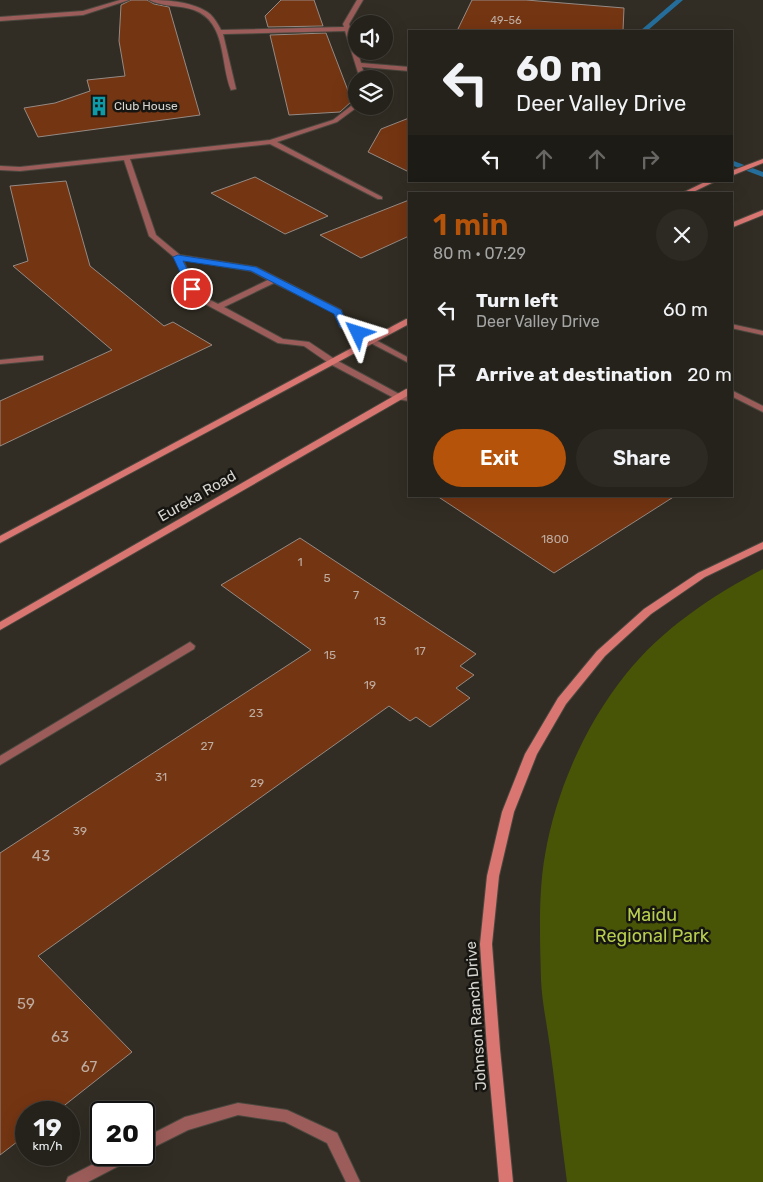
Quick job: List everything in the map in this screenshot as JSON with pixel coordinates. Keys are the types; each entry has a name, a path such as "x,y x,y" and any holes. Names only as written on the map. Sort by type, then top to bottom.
{"main road":[{"path":"733,173 763,161"},
{"path":"687,192 711,182"},
{"path":"733,225 763,212"},
{"path":"0,540 408,322"},
{"name":"Eureka Road","path":"0,627 404,398"},
{"name":"Johnson Ranch Drive","path":"506,1182 486,945 492,876 507,814 523,769 545,725 574,685 611,642 638,617 668,595 704,573 763,545"}],"lane":[{"path":"0,19 83,13 126,0"},
{"path":"152,0 200,11 209,16 220,32 233,89"},
{"path":"351,15 360,0"},
{"path":"220,32 348,29 346,24 348,21"},
{"path":"357,60 359,70"},
{"path":"358,65 408,70"},
{"path":"0,168 20,169 271,142 335,121 348,112"},
{"path":"271,142 380,198"},
{"path":"126,157 153,236 178,257 195,295 281,341 306,344 333,362 404,398"},
{"path":"178,257 253,269 338,312 344,325 408,360"},
{"path":"218,307 274,280"},
{"path":"733,326 763,333"},
{"path":"0,362 40,358"},
{"path":"733,393 763,409"},
{"path":"0,761 190,646"},
{"path":"155,1139 185,1124 238,1109 287,1116 332,1138 353,1182"},
{"path":"72,1182 103,1166"}],"green space":[{"name":"Maidu Regional Park","path":"763,569 763,1182 567,1182 541,980 541,886 545,855 557,807 574,760 585,737 611,694 626,674 656,642 689,614"}],"building":[{"path":"131,0 147,0 154,4 169,7 200,115 38,137 24,108 55,103 90,91 87,80 125,76 119,41 121,5"},
{"path":"281,0 314,0 323,26 268,27 265,16"},
{"path":"472,0 526,0 624,8 623,30 457,30"},
{"path":"326,33 348,91 348,105 340,112 289,115 270,35"},
{"path":"408,118 408,172 368,152 381,129"},
{"path":"255,177 328,216 285,234 211,193"},
{"path":"66,181 90,266 164,326 173,322 212,345 0,446 0,401 112,350 13,266 28,261 10,186"},
{"path":"408,200 408,236 361,258 320,235"},
{"path":"439,497 673,497 554,573"},
{"path":"300,538 476,654 460,666 474,675 456,688 470,698 430,727 416,717 410,721 389,706 38,956 132,1052 70,1101 15,1101 15,1143 0,1155 0,853 311,650 221,585"}],"waterway":[{"path":"644,30 680,0"},
{"path":"733,163 763,175"}],"place":[{"name":"Club House","path":"99,106"}],"route":[{"path":"192,289 178,257 253,269 338,312 344,325 358,333"}]}
